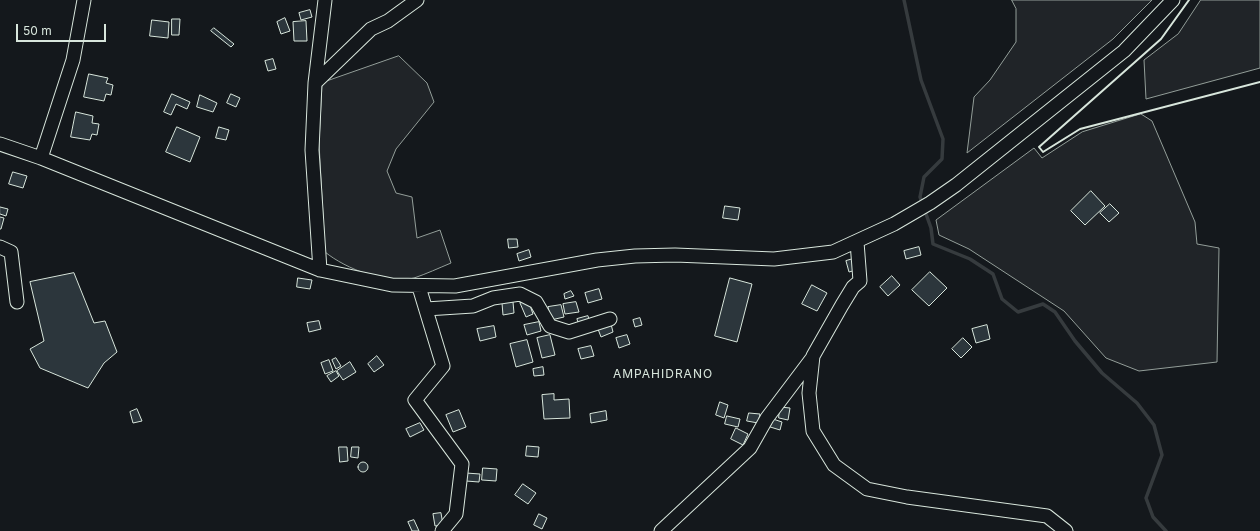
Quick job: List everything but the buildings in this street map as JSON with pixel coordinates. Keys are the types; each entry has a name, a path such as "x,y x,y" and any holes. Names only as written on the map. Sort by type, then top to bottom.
{"street":[{"path":"41,158 73,60 84,0"},
{"path":"320,270 312,150 314,83 325,0"},
{"path":"314,83 370,29 388,21 417,0"},
{"path":"0,144 41,158 320,270 392,285 419,287 455,286 597,260 635,256 675,255 774,259 798,257 833,252 894,224 930,203 1124,51 1173,0"},
{"path":"661,531 750,448 768,418 813,356 853,287 860,281 857,242"},
{"path":"0,247 11,252 17,302"},
{"path":"419,287 443,366 415,400 462,464 456,514 442,531"},
{"path":"426,309 473,306 493,298 520,294 536,302 550,326 569,332 610,319"},
{"path":"813,356 809,393 813,431 834,465 868,489 907,497 1047,516 1066,531"}],"shaded area":[{"path":"1012,0 1152,0 1113,39 967,153 974,97 990,80 1016,42 1016,9"},
{"path":"1201,0 1260,0 1260,68 1146,99 1144,60 1178,34"},
{"path":"399,56 427,83 434,102 396,149 387,171 396,193 412,197 417,238 440,230 451,263 414,278 403,280 380,277 355,270 325,252 319,143 322,83"},
{"path":"1141,114 1152,121 1195,222 1197,244 1219,248 1217,362 1139,371 1106,358 1064,311 969,249 939,235 936,220 1034,148 1042,158 1082,132"}],"waterway":[{"path":"904,0 921,80 943,139 942,159 924,177 920,197 931,228 933,244 970,259 993,274 1002,299 1018,312 1043,304 1055,312 1075,341 1102,373 1137,403 1154,425 1162,455 1146,498 1153,517 1166,531"}],"wall":[{"path":"1189,0 1161,39 1039,147 1043,152 1080,129 1260,82"}],"district":[{"name":"AMPAHIDRANO","path":"663,374"}]}
